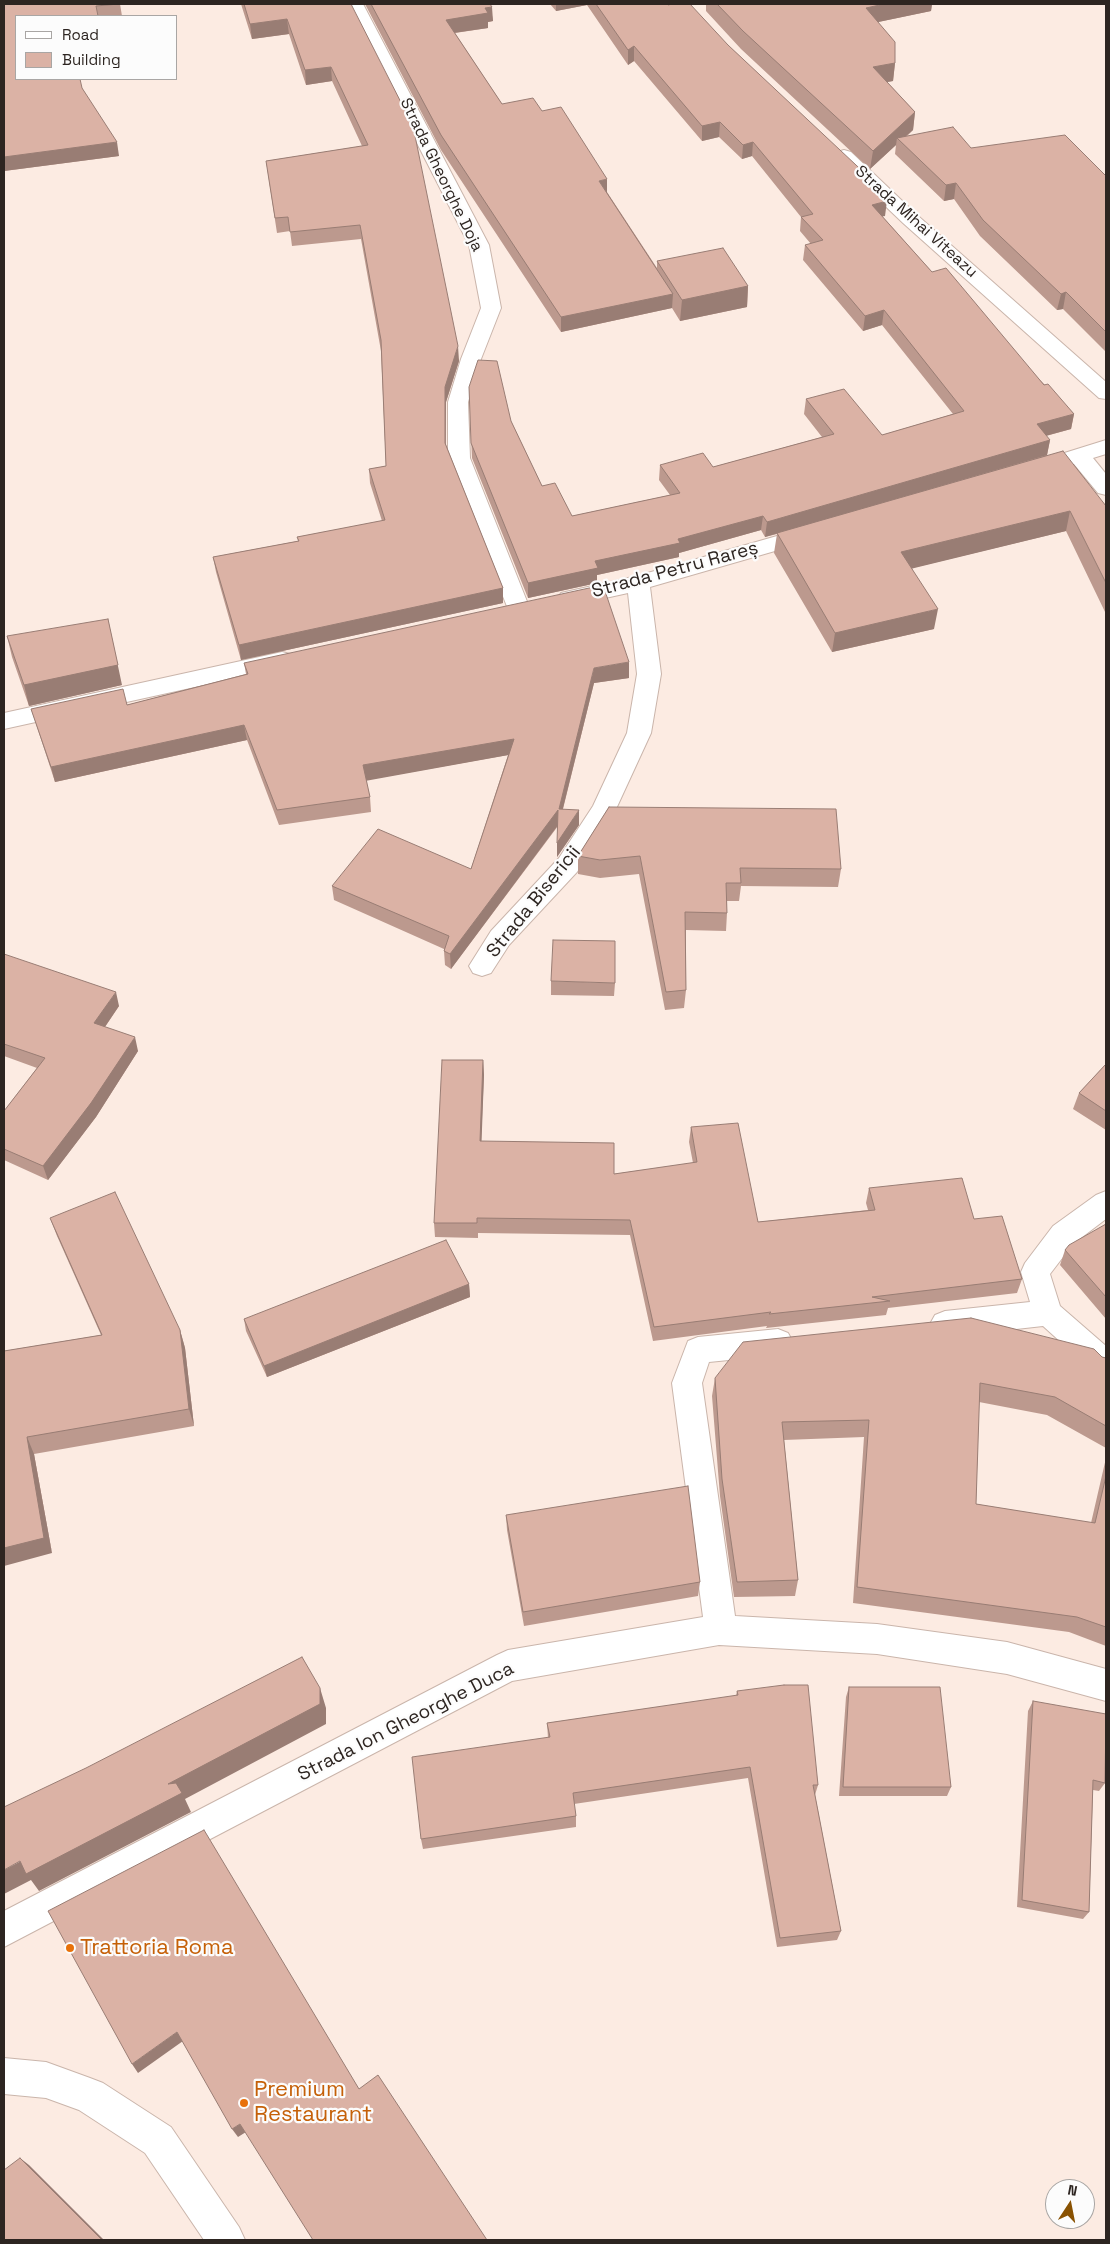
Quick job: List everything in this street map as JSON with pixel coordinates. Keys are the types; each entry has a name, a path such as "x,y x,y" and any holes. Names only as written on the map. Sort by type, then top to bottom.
{"street":[{"name":"Strada Gheorghe Doja","path":"354,4 479,245 491,308 471,359 458,402 459,458 509,612"},
{"name":"Strada Mihai Viteazu","path":"832,146 910,219 1106,393"},
{"path":"1011,476 1106,447"},
{"path":"1079,456 1106,488"},
{"name":"Strada Petru Rareș","path":"509,612 638,583 829,528"},
{"name":"Strada Bisericii","path":"482,966 500,938 568,865 604,809 639,733 649,674 638,583"},
{"path":"4,721 298,657"},
{"path":"1106,1202 1063,1235 1035,1272 1048,1313 1106,1364"},
{"path":"922,1327 1048,1313"},
{"path":"720,1630 719,1611 687,1383 698,1350 805,1339"},
{"name":"Strada Ion Gheorghe Duca","path":"4,1930 508,1666 720,1630 877,1639 1007,1658 1106,1685"},
{"path":"4,2076 46,2080 90,2096 158,2140 226,2240"}],"building":[{"path":"4,4 119,4 96,6 98,15 15,15 15,80 80,80 82,88 117,142 4,157"},
{"path":"244,4 351,4 413,126 458,346 445,387 445,443 503,588 239,645 213,557 299,541 297,537 385,520 369,469 386,466 381,340 360,225 290,232 288,217 275,218 266,161 368,145 331,67 305,70 287,19 250,24"},
{"path":"371,4 490,4 492,7 485,8 488,13 446,20 502,104 533,98 542,111 561,107 607,179 599,181 673,294 561,317 441,135"},
{"path":"596,4 690,4 728,45 872,180 870,182 887,201 872,205 932,272 946,268 1044,385 1048,384 1074,414 1037,424 1050,440 767,522 763,516 678,539 680,543 595,561 598,568 528,583 471,443 469,387 478,360 497,361 511,421 542,486 555,483 572,516 680,493 660,465 703,453 713,467 834,434 806,399 844,389 882,435 964,411 884,310 865,316 805,245 823,240 801,217 813,214 753,142 743,145 720,122 702,126 634,46 628,50"},
{"path":"717,4 884,4 866,8 895,42 895,63 873,67 915,112 873,151 743,31"},
{"path":"953,127 971,148 1065,135 1106,176 1106,332 1066,292 1061,294 983,220 956,183 946,185 897,138"},
{"path":"723,248 748,286 682,300 657,261"},
{"path":"1063,451 1106,506 1106,583 1070,511 901,552 938,609 835,633 777,533"},
{"path":"603,585 629,662 594,668 559,809 579,810 557,843 558,810 450,954 444,951 449,936 332,886 378,829 471,869 514,739 363,765 370,797 277,810 244,725 51,767 31,709 123,689 127,705 248,674 244,663"},
{"path":"108,619 118,665 24,685 7,636"},
{"path":"609,807 836,809 841,869 740,868 741,883 726,883 727,913 685,912 686,990 666,992 640,856 600,860 578,856"},
{"path":"553,940 615,941 615,983 551,981"},
{"path":"4,954 116,992 94,1023 135,1037 91,1103 43,1166 4,1149 4,1111 45,1058 4,1044"},
{"path":"442,1060 483,1060 480,1141 614,1143 614,1174 697,1162 691,1127 738,1123 758,1222 875,1210 869,1188 962,1178 974,1219 1002,1216 1022,1279 872,1297 890,1301 769,1314 771,1312 654,1327 630,1220 477,1218 477,1223 434,1223"},
{"path":"1106,1064 1106,1111 1079,1093"},
{"path":"115,1192 180,1330 189,1409 27,1437 44,1538 4,1548 4,1351 102,1335 50,1218"},
{"path":"1106,1224 1106,1297 1065,1250 1069,1245"},
{"path":"446,1240 469,1284 264,1366 244,1319"},
{"path":"971,1318 1094,1349 1102,1357 1106,1358 1106,1426 1055,1397 980,1383 976,1504 1095,1523 1106,1476 1106,1627 1077,1617 857,1587 869,1420 782,1422 798,1580 737,1582 722,1479 715,1378 743,1342"},
{"path":"688,1486 700,1582 523,1612 506,1515"},
{"path":"302,1657 320,1688 320,1704 168,1784 176,1783 182,1793 26,1874 20,1861 4,1870 4,1807 86,1768"},
{"path":"784,1685 808,1685 818,1785 813,1785 841,1931 780,1938 750,1767 573,1793 576,1816 421,1839 412,1757 550,1737 547,1723 738,1695 737,1691"},
{"path":"849,1687 940,1687 951,1787 843,1787"},
{"path":"1033,1701 1106,1714 1105,1783 1093,1780 1089,1912 1022,1900"},
{"path":"204,1830 359,2089 378,2075 487,2240 313,2240 240,2124 232,2129 177,2032 132,2064 48,1911"},
{"path":"20,2158 102,2240 4,2240 4,2170"}],"place":[{"name":"Trattoria Roma","path":"70,1948"},
{"name":"Premium Restaurant","path":"244,2103"}]}
